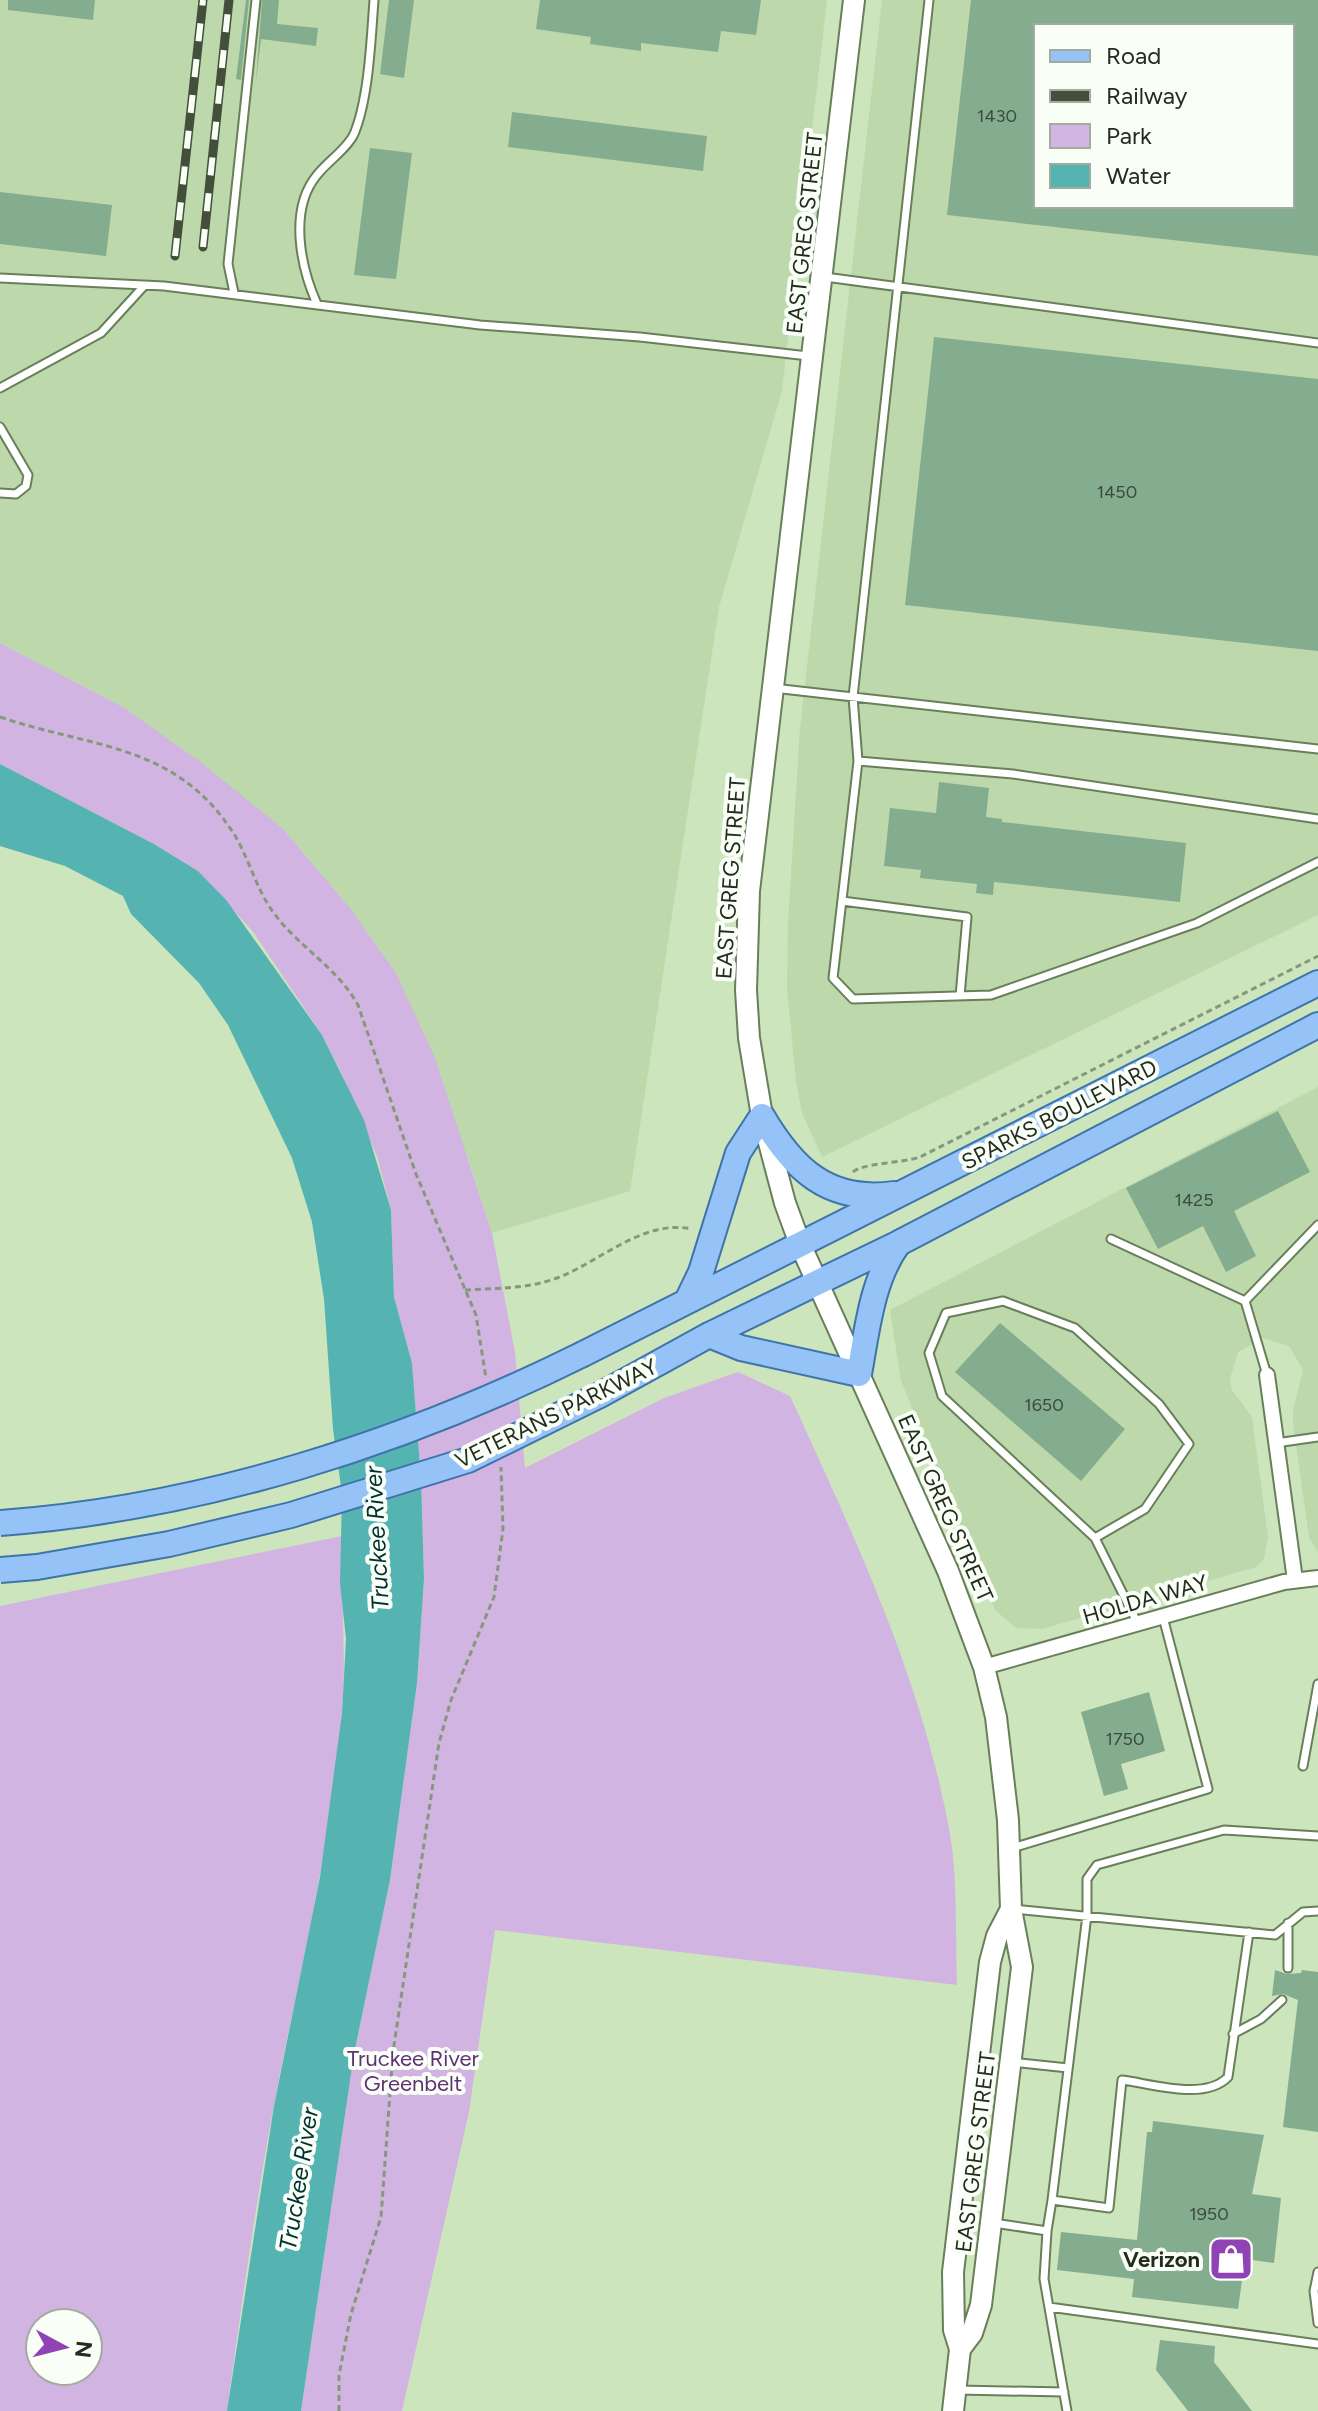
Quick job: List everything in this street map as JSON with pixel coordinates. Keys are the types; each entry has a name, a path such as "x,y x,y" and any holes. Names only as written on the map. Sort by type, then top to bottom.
{"main road":[{"name":"EAST GREG STREET","path":"854,0 749,891 746,990 751,1052 762,1116 800,1244 819,1280 948,1571 984,1667 1004,1770 1011,1909 1022,1967 981,2305 972,2333 960,2349"},
{"name":"SPARKS BOULEVARD","path":"800,1244 1318,983"},
{"name":"SPARKS BOULEVARD","path":"819,1280 899,1243 1318,1025"},
{"path":"687,1301 714,1234 738,1153 762,1116 784,1153 809,1175 828,1186 875,1197 904,1192"},
{"path":"709,1335 741,1348 859,1374 883,1274 888,1258 899,1243"},
{"name":"VETERANS PARKWAY","path":"0,1523 160,1499 279,1472 430,1422 583,1354 800,1244"},
{"name":"VETERANS PARKWAY","path":"0,1570 37,1567 169,1544 291,1515 468,1460 819,1280"},
{"name":"EAST GREG STREET","path":"954,2401 960,2349 954,2330 953,2272 990,1962 997,1936 1011,1909"}],"street":[{"path":"1267,1375 1295,1580"},
{"name":"HOLDA WAY","path":"984,1667 1295,1580 1318,1578"}],"lane":[{"path":"234,293 228,264 256,0"},
{"path":"317,304 303,273 300,241 304,205 314,178 353,137 361,111 374,0"},
{"path":"929,0 853,697 858,761 833,978 853,999 991,995 1197,923 1318,862"},
{"path":"823,277 1318,343"},
{"path":"0,278 234,293 480,325 640,337 814,357"},
{"path":"0,388 101,333 144,286"},
{"path":"0,427 28,475 26,486 16,494 0,493"},
{"path":"782,689 1318,749"},
{"path":"858,761 1013,774 1318,819"},
{"path":"842,901 967,917 960,996"},
{"path":"1245,1301 1318,1225"},
{"path":"1111,1239 1245,1301 1267,1375"},
{"path":"1095,1538 1145,1509 1189,1444 1159,1404 1075,1328 1003,1301 946,1313 929,1353 942,1396 1095,1538 1138,1624"},
{"path":"1276,1443 1318,1437"},
{"path":"1010,1849 1208,1789 1163,1617"},
{"path":"1303,1766 1318,1684"},
{"path":"1067,2411 1044,2279 1047,2231 1087,1915 1087,1879 1097,1865 1224,1830 1318,1836"},
{"path":"1011,1909 1275,1935 1303,1912 1318,1911"},
{"path":"1288,1923 1288,1968"},
{"path":"1052,2200 1109,2208 1122,2080 1204,2090 1218,2087 1228,2077 1249,1932"},
{"path":"1233,2034 1261,2019 1282,2000"},
{"path":"1010,2061 1068,2068"},
{"path":"991,2222 1047,2231"},
{"path":"1318,2272 1314,2291 1318,2323"},
{"path":"1049,2307 1318,2344"},
{"path":"954,2401 1064,2392"}],"path":[{"path":"851,1174 857,1168 897,1165 920,1157 1318,956"},
{"path":"465,1290 538,1284 562,1277 661,1228 703,1232"}],"shaded area":[{"path":"0,0 827,0 782,391 719,607 630,1191 492,1233 469,1161 396,973 350,908 283,829 123,707 0,643"},
{"path":"882,0 1318,0 1318,915 822,1157 802,1113 796,1081 787,988 800,728"},
{"path":"1318,1087 1318,1552 1309,1537 1293,1423 1303,1370 1289,1346 1263,1338 1238,1352 1230,1379 1232,1390 1252,1417 1268,1537 1264,1559 1256,1567 1042,1629 1016,1628 995,1610 901,1381 890,1310"}],"green space":[{"name":"Truckee River Greenbelt","path":"0,643 123,707 202,763 283,829 350,908 396,973 435,1058 492,1233 515,1352 525,1468 664,1398 738,1372 790,1396 884,1610 938,1777 953,1852 957,1985 495,1930 469,2112 402,2411 301,2411 354,2054 390,1880 417,1683 424,1579 421,1478 412,1363 394,1297 391,1210 377,1156 340,1070 322,1035 254,933 198,871 154,844 0,764"},
{"path":"342,1536 344,1667 331,1810 274,2105 227,2411 0,2411 0,1606"}],"water":[{"name":"Truckee River","path":"0,764 154,844 198,871 227,901 322,1035 364,1120 391,1210 394,1297 412,1363 421,1478 424,1579 417,1683 390,1880 354,2054 301,2411 227,2411 274,2106 320,1877 342,1713 346,1639 340,1583 342,1494 333,1429 324,1299 312,1222 292,1158 228,1025 199,983 131,914 123,896 65,866 0,846"}],"building":[{"path":"8,0 95,0 93,20 8,10"},
{"path":"246,0 249,0 241,80 236,79"},
{"path":"262,0 279,0 277,24 318,28 316,46 261,39 256,81"},
{"path":"389,0 414,0 404,78 380,74"},
{"path":"540,0 761,0 756,35 721,31 718,52 641,43 641,51 590,44 591,37 536,29"},
{"path":"971,0 1318,0 1318,256 947,215"},
{"path":"512,112 707,136 703,171 508,147"},
{"path":"370,148 412,153 396,279 354,275"},
{"path":"0,192 112,205 106,256 0,244"},
{"path":"934,337 1318,379 1318,651 905,605"},
{"path":"939,782 989,788 986,817 1002,819 1002,822 1186,843 1180,902 994,882 993,895 976,893 977,884 920,878 921,870 884,866 890,808 936,813"},
{"path":"1278,1111 1310,1172 1234,1211 1256,1256 1226,1272 1203,1226 1158,1249 1126,1188"},
{"path":"1000,1323 1125,1429 1081,1481 955,1372"},
{"path":"1149,1692 1165,1751 1121,1764 1128,1789 1104,1796 1081,1712"},
{"path":"1275,1970 1287,1974 1301,1973 1302,1970 1318,1972 1318,2132 1283,2127 1298,2000 1283,1994 1272,1996"},
{"path":"1153,2121 1264,2135 1252,2194 1281,2198 1274,2263 1245,2259 1238,2309 1132,2297 1134,2279 1057,2270 1061,2232 1137,2240 1147,2132 1152,2132"},
{"path":"1160,2340 1215,2346 1214,2362 1252,2411 1188,2411 1156,2370"}],"railway":[{"path":"175,256 203,0"},
{"path":"203,247 229,0"}],"place":[{"name":"Verizon","path":"1231,2259"}]}
